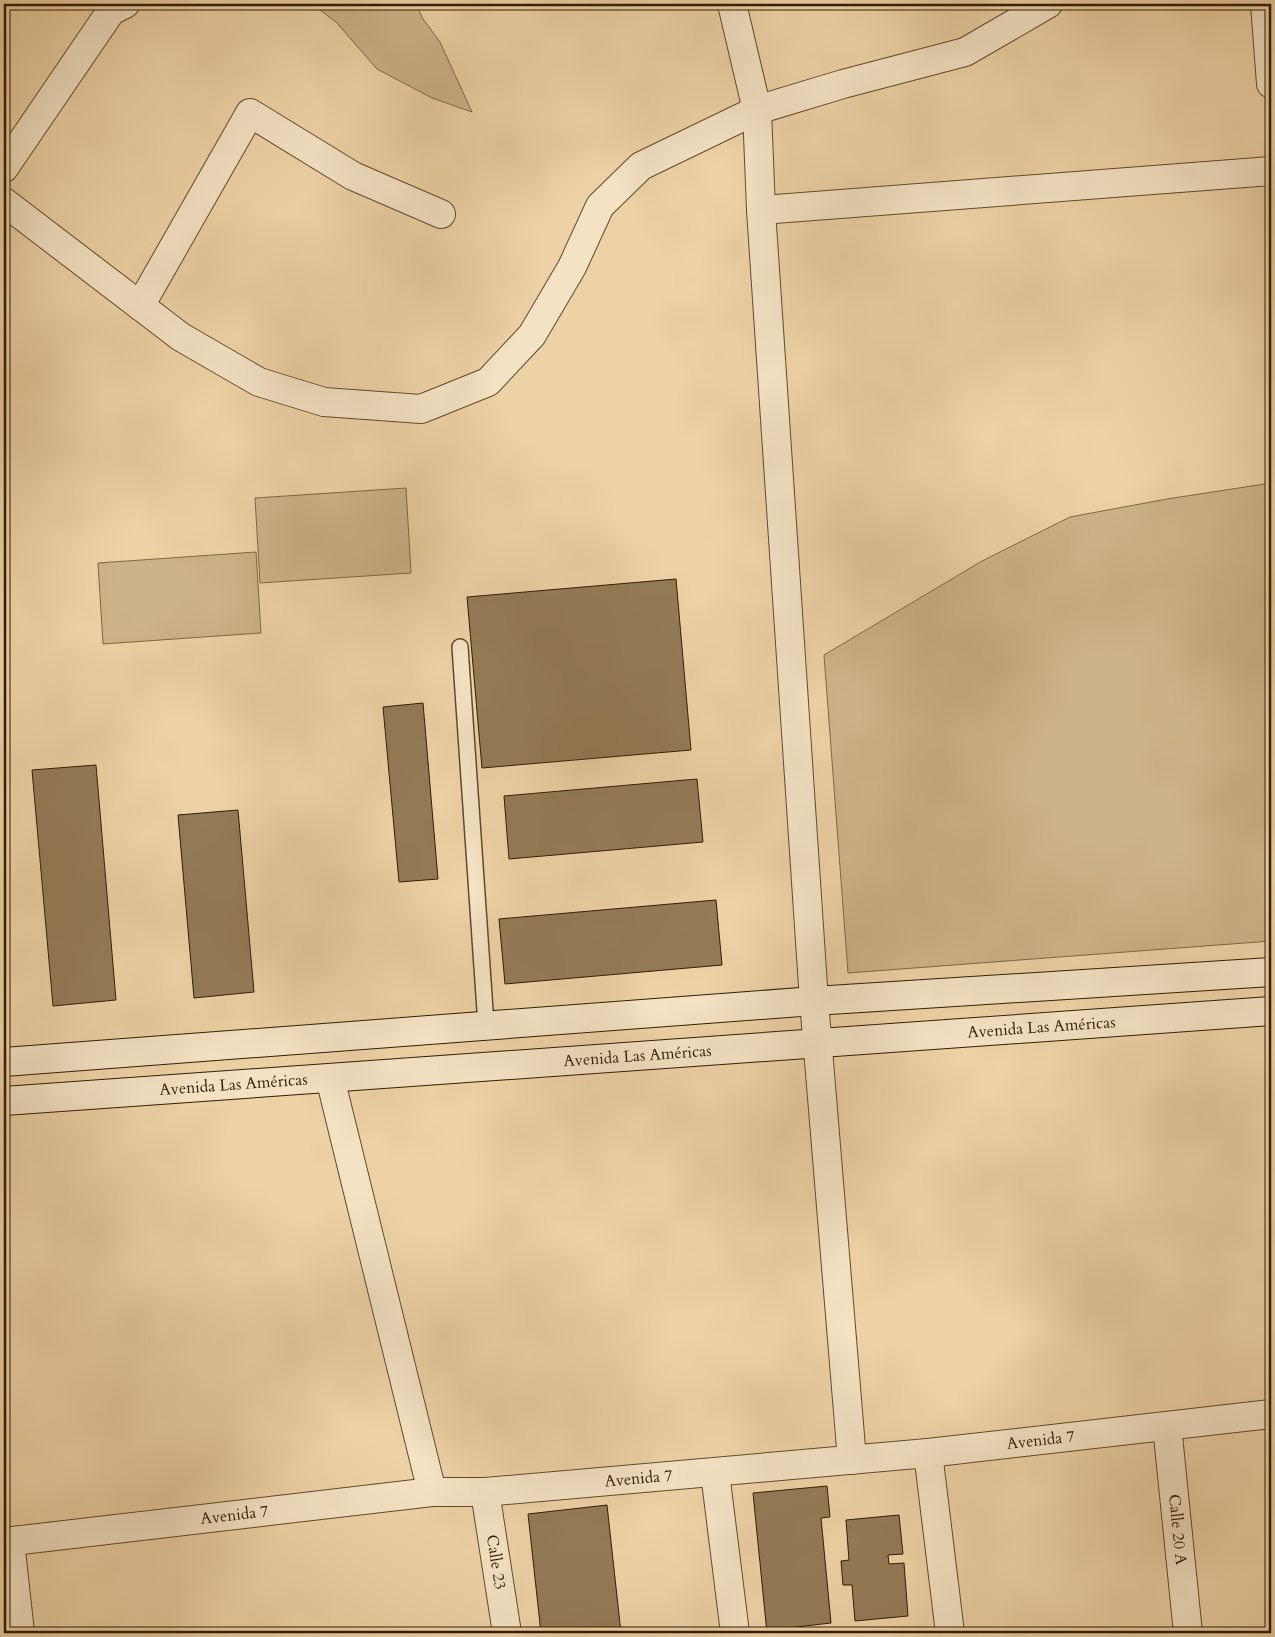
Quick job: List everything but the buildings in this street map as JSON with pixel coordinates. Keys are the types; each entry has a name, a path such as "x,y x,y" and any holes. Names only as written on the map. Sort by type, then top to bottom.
{"street":[{"path":"4,168 111,11 124,4"},
{"path":"732,4 757,110 761,210 814,1001 852,1460"},
{"path":"4,202 181,337 259,382 324,402 421,409 488,382 532,335 572,268 600,206 641,166 757,110 843,84 965,52 1048,4"},
{"path":"1265,4 1271,84"},
{"path":"140,306 250,114 353,176 440,214"},
{"path":"761,210 1271,171"},
{"path":"4,1062 814,1001 1271,972"},
{"name":"Avenida Las Américas","path":"4,1101 1271,1011"},
{"path":"330,1078 432,1492"},
{"name":"Avenida 7","path":"7,1542 432,1492 485,1492 715,1473 928,1453 1271,1414"},
{"name":"Calle 20 A","path":"1167,1426 1188,1633"},
{"path":"928,1453 950,1633"},
{"path":"715,1473 735,1633"},
{"name":"Calle 23","path":"485,1492 506,1633"},
{"path":"7,1542 20,1633"}],"lane":[{"path":"460,647 486,1025"}],"shaded area":[{"path":"312,4 416,4 423,19 440,42 472,112 432,98 377,69 336,22"},
{"path":"1271,483 1271,941 848,973 824,655 982,561 1070,517 1167,499"},
{"path":"406,488 411,573 260,583 255,498"},
{"path":"256,552 261,633 103,644 98,563"}]}
